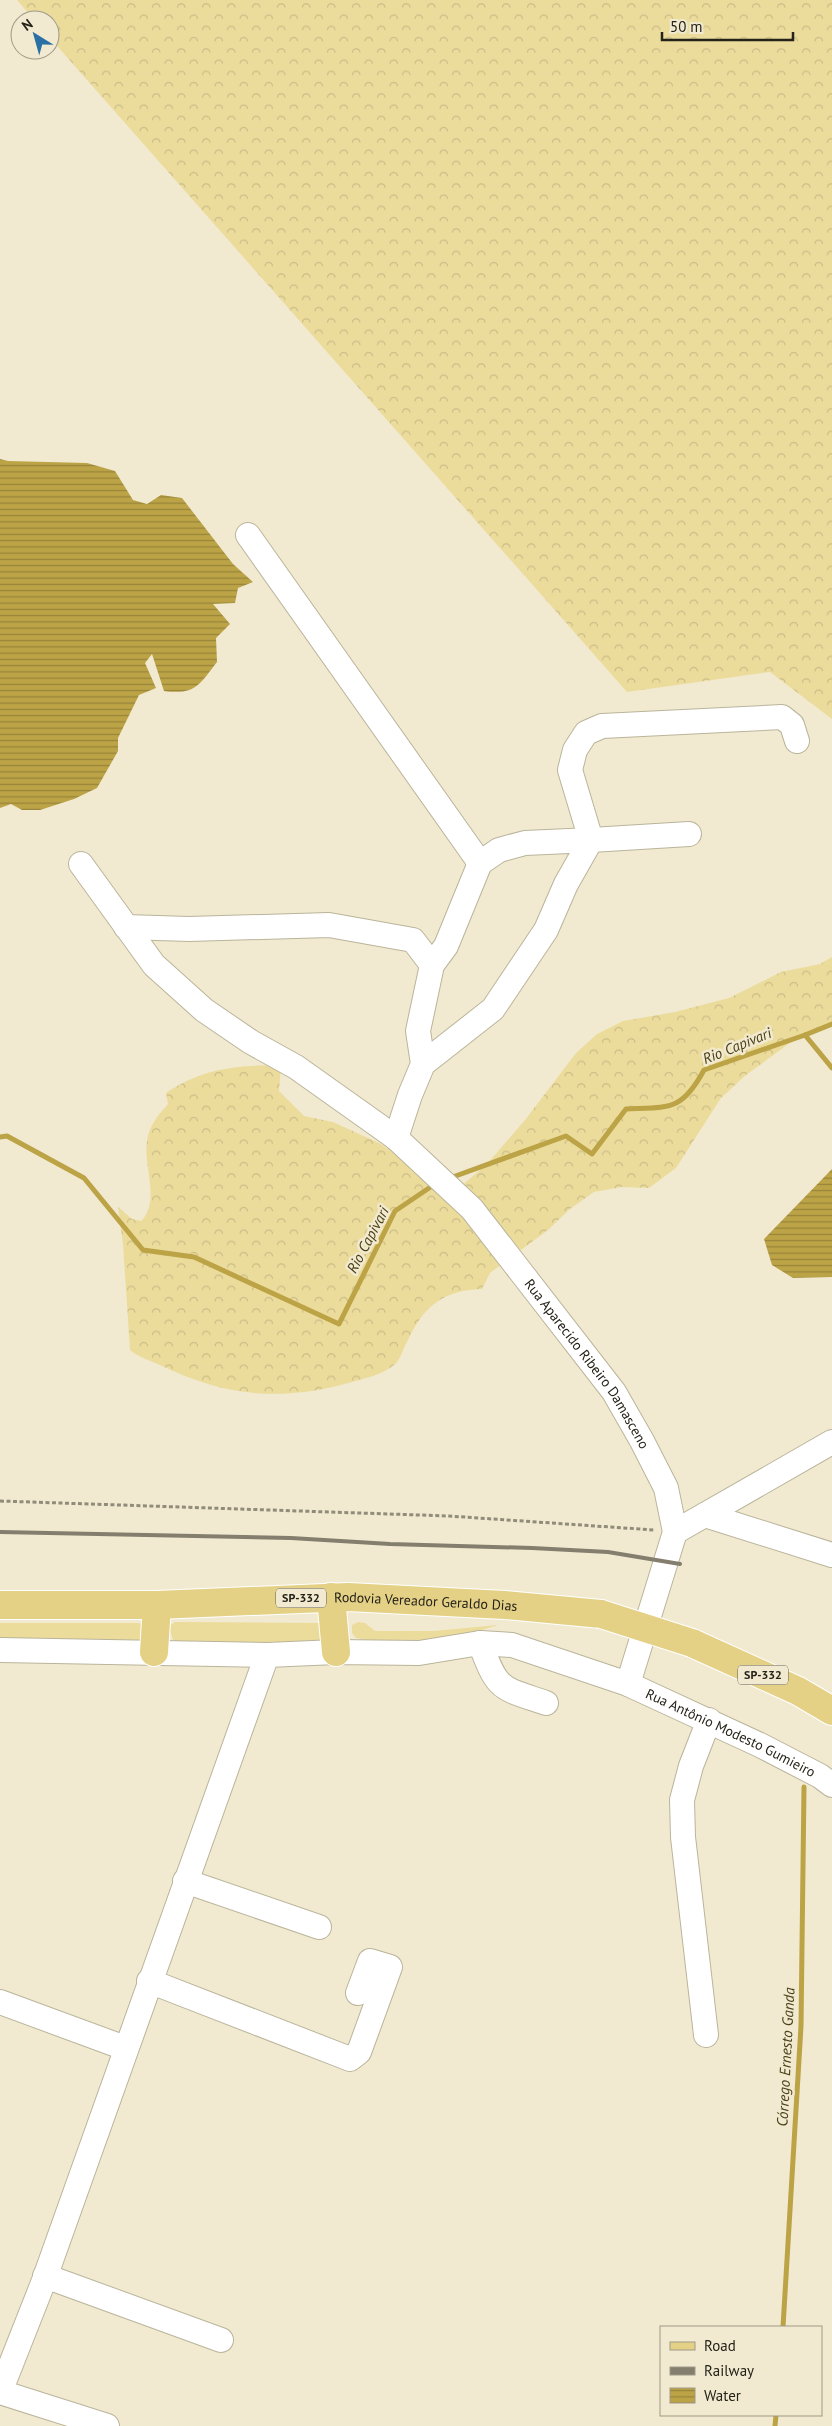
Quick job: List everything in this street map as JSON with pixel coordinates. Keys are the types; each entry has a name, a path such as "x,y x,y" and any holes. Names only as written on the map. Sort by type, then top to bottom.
{"main road":[{"name":"Rodovia Vereador Geraldo Dias","path":"0,1605 157,1605 331,1597 505,1605 601,1614 692,1643 798,1692 832,1711"},
{"path":"331,1597 336,1652"},
{"path":"154,1652 157,1605"}],"street":[{"path":"248,535 480,863"},
{"path":"396,1138 410,1094 423,1064 493,1009 546,930 566,884 591,840 570,770 575,750 586,733 602,726 782,718 792,725 797,741"},
{"path":"423,1064 418,1031 432,965 446,946 480,863 499,850 524,843 689,834"},
{"name":"Rua Aparecido Ribeiro Damasceno","path":"81,864 154,965 204,1010 251,1042 296,1067 396,1138 472,1209 614,1392 666,1488 674,1537"},
{"path":"126,927 188,929 329,925 413,940 432,965"},
{"path":"628,1684 674,1537 705,1515 832,1442"},
{"path":"705,1515 832,1555"},
{"path":"480,1643 490,1668 500,1685 506,1689 546,1703"},
{"name":"Rua Antônio Modesto Gumieiro","path":"0,1650 267,1655 336,1652 419,1653 480,1643 512,1645 628,1684 709,1720 803,1767 832,1785"},
{"path":"107,2426 0,2392 45,2276 267,1655"},
{"path":"706,2035 683,1838 682,1800 691,1766 709,1720"},
{"path":"185,1881 319,1928"},
{"path":"150,1981 350,2059 359,2052 390,1967 370,1961 358,1993"},
{"path":"0,2002 125,2048"},
{"path":"45,2276 221,2340"}],"path":[{"path":"0,1501 449,1516 674,1537"}],"green space":[{"path":"17,0 832,0 832,719 770,672 627,692 60,49 60,10 26,10"},
{"path":"832,957 832,1022 794,1040 746,1075 721,1098 676,1168 649,1188 622,1187 594,1192 570,1209 548,1230 490,1273 482,1289 455,1293 435,1303 413,1330 398,1361 384,1371 368,1378 326,1388 278,1394 255,1393 231,1390 184,1376 145,1359 130,1350 123,1244 118,1207 132,1219 141,1221 147,1213 151,1194 146,1151 148,1136 154,1121 168,1104 166,1093 179,1085 207,1073 235,1067 281,1066 279,1091 304,1116 333,1122 381,1144 444,1188 459,1188 487,1164 525,1120 576,1053 597,1034 623,1021 675,1012 729,998 781,972 820,964"},
{"path":"175,1622 319,1623 327,1630 325,1640 308,1644 178,1643 173,1640 169,1626"},
{"path":"358,1622 365,1623 375,1631 434,1631 498,1625 442,1642 365,1640 356,1638 352,1633 352,1625"},
{"path":"0,1623 139,1623 147,1630 145,1638 138,1644 0,1641"}],"water":[{"path":"0,459 8,461 87,463 115,471 133,500 147,504 161,495 182,498 233,564 253,582 238,588 235,603 213,604 230,624 216,638 217,662 201,682 190,690 164,691 152,654 145,663 156,688 139,695 118,738 118,751 97,788 74,799 40,810 22,810 11,804 0,808"},
{"path":"832,1169 832,1277 793,1278 772,1265 764,1239"}],"waterway":[{"name":"Rio Capivari","path":"450,1178 566,1136 592,1154 626,1109 664,1107 673,1104 689,1093 704,1070 832,1024"},
{"name":"Córrego Ernesto Ganda","path":"805,1035 832,1068"},
{"name":"Rio Capivari","path":"0,1137 7,1136 84,1178 143,1250 194,1257 339,1324 395,1211 435,1184"},
{"name":"Córrego Ernesto Ganda","path":"783,2326 801,2026 804,1787"},
{"name":"Córrego Ernesto Ganda","path":"775,2426 776,2416"}],"railway":[{"path":"0,1532 291,1538 390,1544 532,1548 608,1552 680,1564"}]}
